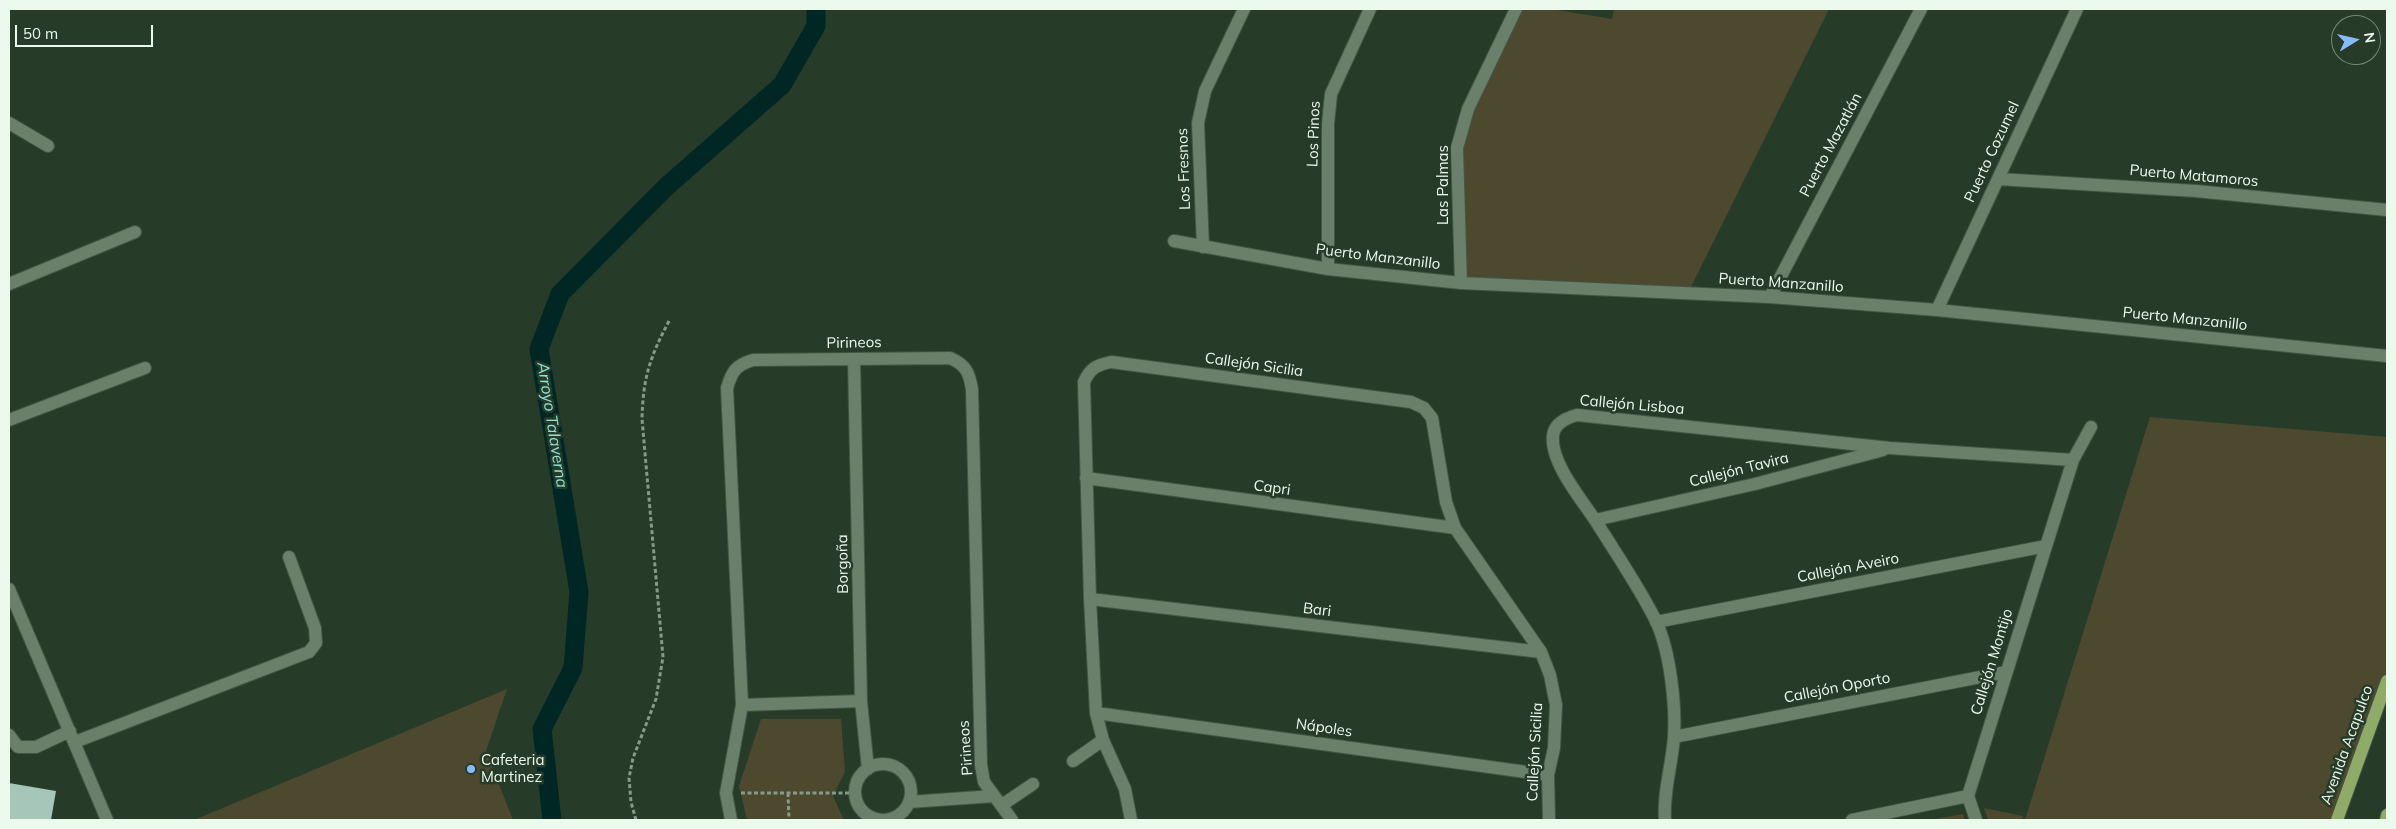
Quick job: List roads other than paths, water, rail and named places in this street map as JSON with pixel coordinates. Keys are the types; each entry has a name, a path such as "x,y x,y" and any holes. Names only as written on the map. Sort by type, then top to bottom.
{"main road":[{"name":"Avenida Acapulco","path":"2337,820 2387,681"},
{"path":"2386,820 2387,816"}],"street":[{"name":"Los Fresnos","path":"1203,247 1198,123 1205,91 1244,9"},
{"name":"Los Pinos","path":"1328,269 1328,124 1332,94 1370,9"},
{"name":"Las Palmas","path":"1461,283 1457,148 1468,109 1516,9"},
{"name":"Puerto Mazatlán","path":"1770,297 1922,9"},
{"name":"Puerto Cozumel","path":"1937,310 2077,9"},
{"path":"9,123 48,146"},
{"name":"Puerto Matamoros","path":"1998,179 2196,191 2387,210"},
{"path":"9,284 135,232"},
{"name":"Puerto Manzanillo","path":"1174,241 1328,269 1461,283 1770,297 1937,310 2387,356"},
{"name":"Pirineos","path":"731,820 726,793 742,705 727,388 732,372 739,364 753,360 950,358 963,364 969,372 972,389 981,765 984,782 1012,820"},
{"name":"Borgoña","path":"854,359 862,700 868,769"},
{"name":"Callejón Sicilia","path":"1131,820 1125,789 1103,740 1096,714 1090,599 1084,382 1088,372 1098,365 1112,362 1411,402 1424,408 1432,418 1436,431 1446,502 1455,528 1540,652 1550,675 1556,705 1554,748 1548,775 1549,820"},
{"path":"9,420 145,368"},
{"name":"Callejón Lisboa","path":"1665,820 1667,779 1674,737 1672,690 1666,654 1656,622 1595,520 1564,474 1554,449 1553,435 1558,424 1566,417 1577,415 1890,448 2073,460"},
{"name":"Callejón Montijo","path":"1968,796 2073,460 2091,427"},
{"name":"Callejón Tavira","path":"1595,520 1756,484 1890,448"},
{"name":"Capri","path":"1086,478 1455,528"},
{"name":"Callejón Aveiro","path":"1656,622 2046,546"},
{"path":"9,735 18,747 36,747 73,736 309,652 316,643 315,628 289,557"},
{"path":"9,589 73,736 107,820"},
{"name":"Bari","path":"1090,599 1540,652"},
{"name":"Callejón Oporto","path":"1674,737 2006,672"},
{"path":"742,705 862,700"},
{"name":"Nápoles","path":"1096,714 1548,775"},
{"path":"1073,761 1103,740"},
{"path":"884,764 900,770 910,784 909,802 897,818 888,820 869,818 857,802 855,793 857,783 868,769 884,764"},
{"path":"909,802 998,801 1033,784"},
{"path":"1852,820 1968,796 1976,820"}],"waterway":[{"name":"Arroyo Talaverna","path":"552,820 542,729 573,668 579,592 539,349 560,294 666,187 782,85 816,26 816,9"}],"place":[{"name":"Cafeteria Martinez","path":"471,769"}]}
